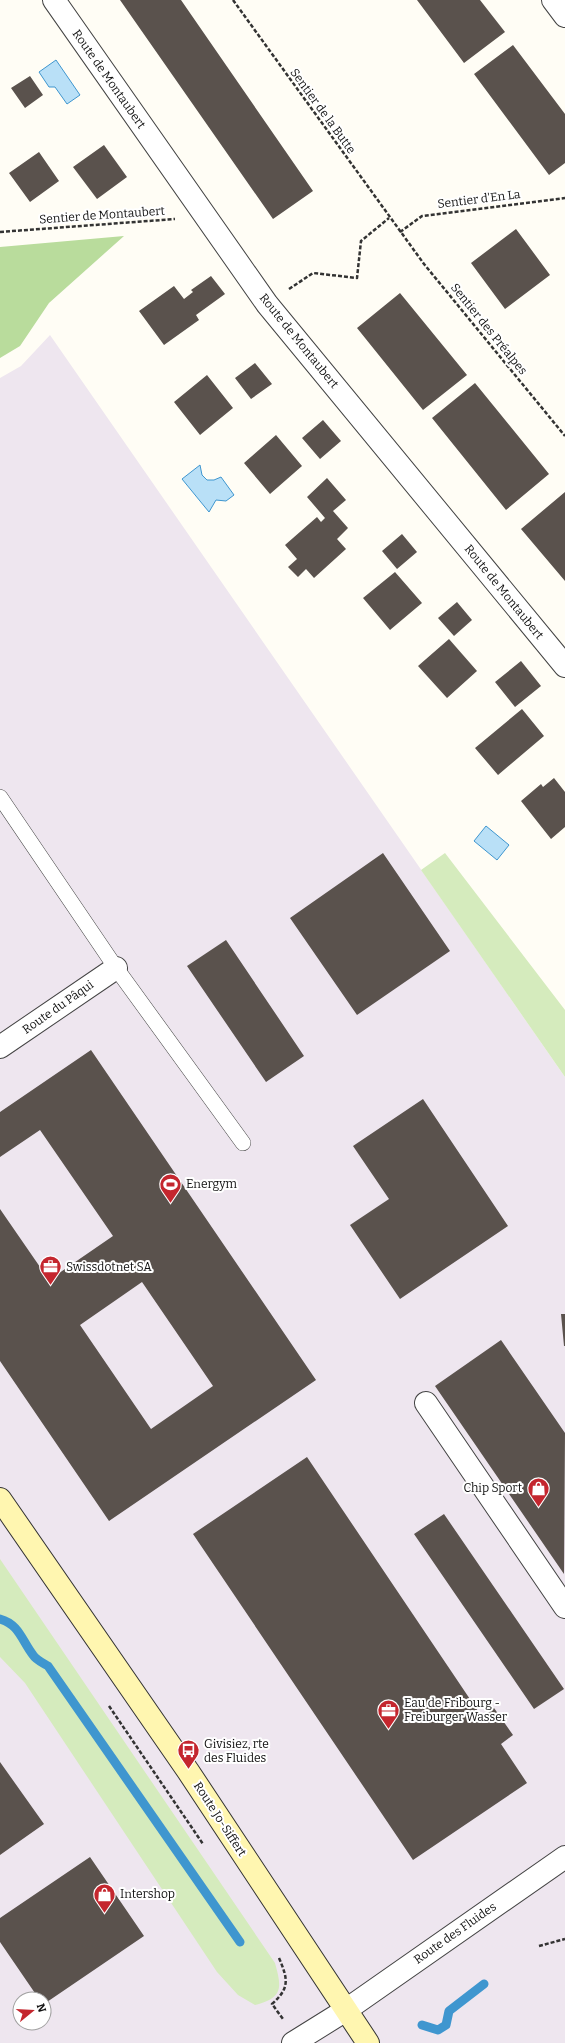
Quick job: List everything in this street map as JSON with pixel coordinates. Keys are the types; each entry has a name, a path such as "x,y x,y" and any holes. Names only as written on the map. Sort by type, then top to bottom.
{"street":[{"name":"Route de Montaubert","path":"54,0 267,304 565,666"},
{"path":"553,0 565,16"},
{"name":"Route du Pâqui","path":"0,1047 116,968"},
{"path":"426,1403 565,1606"},
{"name":"Route Jo-Siffert","path":"0,1499 188,1770 368,2043"},
{"name":"Route des Fluides","path":"293,2043 346,2010 565,1857"}],"lane":[{"path":"0,797 116,968 243,1143"}],"path":[{"name":"Sentier de la Butte","path":"233,0 400,232"},
{"name":"Sentier d'En La","path":"400,232 422,216 565,198"},
{"name":"Sentier de Montaubert","path":"0,232 204,216"},
{"path":"288,290 313,273 356,278 361,241 389,218"},
{"name":"Sentier des Préalpes","path":"400,232 424,264 565,436"},
{"path":"107,1703 205,1848"},
{"path":"539,1946 565,1939"},
{"path":"275,2008 272,2004 283,1995 286,1986 285,1972 277,1955"}],"shaded area":[{"path":"50,335 565,1077 565,2043 0,2043 0,378 21,366"}],"green space":[{"path":"124,236 49,303 20,346 0,358 0,247"},
{"path":"445,853 565,1010 565,1077 421,870"},
{"path":"0,1559 275,1963 279,1985 278,1991 271,1999 255,2005 238,1995 217,1972 25,1683 0,1657"}],"water":[{"path":"56,60 80,95 67,104 55,87 49,87 39,72"},
{"path":"200,465 202,475 207,480 214,480 221,477 234,495 226,501 216,500 209,512 182,479"},
{"path":"486,826 509,845 497,860 474,841"}],"building":[{"path":"120,0 181,0 313,191 273,219"},
{"path":"417,0 480,0 505,32 464,63"},
{"path":"513,45 565,114 565,163 549,175 474,74"},
{"path":"30,76 43,95 25,108 11,88"},
{"path":"104,145 127,177 97,199 73,167"},
{"path":"39,152 59,181 30,202 9,173"},
{"path":"516,229 550,275 505,309 471,263"},
{"path":"211,276 225,294 196,315 199,320 164,345 139,311 174,286 184,299 193,292 191,290"},
{"path":"400,293 467,375 423,410 357,328"},
{"path":"255,363 272,384 251,399 235,378"},
{"path":"207,375 233,408 200,435 174,402"},
{"path":"475,383 549,474 506,510 432,418"},
{"path":"323,420 341,441 320,459 302,438"},
{"path":"276,435 302,466 270,494 244,463"},
{"path":"327,478 346,500 333,511 348,528 337,539 346,549 314,578 306,569 298,577 288,567 297,559 285,545 317,517 321,522 325,518 307,497"},
{"path":"565,492 565,581 521,529"},
{"path":"402,534 417,552 397,569 382,551"},
{"path":"395,572 422,603 390,630 363,598"},
{"path":"457,602 472,620 454,636 438,618"},
{"path":"449,639 477,671 447,698 418,666"},
{"path":"521,661 541,686 515,707 495,682"},
{"path":"522,709 544,736 498,775 475,748"},
{"path":"554,778 565,792 565,827 551,839 521,801 541,784 543,787"},
{"path":"383,853 450,951 357,1015 290,918"},
{"path":"226,940 304,1056 266,1082 187,966"},
{"path":"91,1050 316,1380 109,1521 0,1361 0,1209 49,1280 113,1236 40,1130 0,1157 0,1112","holes":["142,1282 213,1386 151,1429 80,1325"]},
{"path":"423,1099 508,1226 400,1299 350,1225 389,1199 353,1146"},
{"path":"561,1314 565,1314 565,1346 564,1346"},
{"path":"501,1340 565,1433 564,1574 435,1386"},
{"path":"307,1457 482,1717 494,1708 513,1735 501,1744 527,1783 413,1860 193,1534"},
{"path":"444,1514 564,1689 534,1709 414,1534"},
{"path":"0,1762 44,1824 0,1855"},
{"path":"90,1857 144,1936 52,1999 52,1991 34,1991 0,1942 0,1918"}],"waterway":[{"path":"0,1619 12,1625 20,1634 34,1657 48,1666 240,1942"},
{"path":"422,2025 438,2030 446,2025 449,2011 484,1984"}],"place":[{"name":"Energym","path":"170,1204"},
{"name":"Swissdotnet SA","path":"50,1286"},
{"name":"Chip Sport","path":"538,1508"},
{"name":"Eau de Fribourg - Freiburger Wasser","path":"389,1730"},
{"name":"Givisiez, rte des Fluides","path":"188,1770"},
{"name":"Intershop","path":"104,1914"}]}
